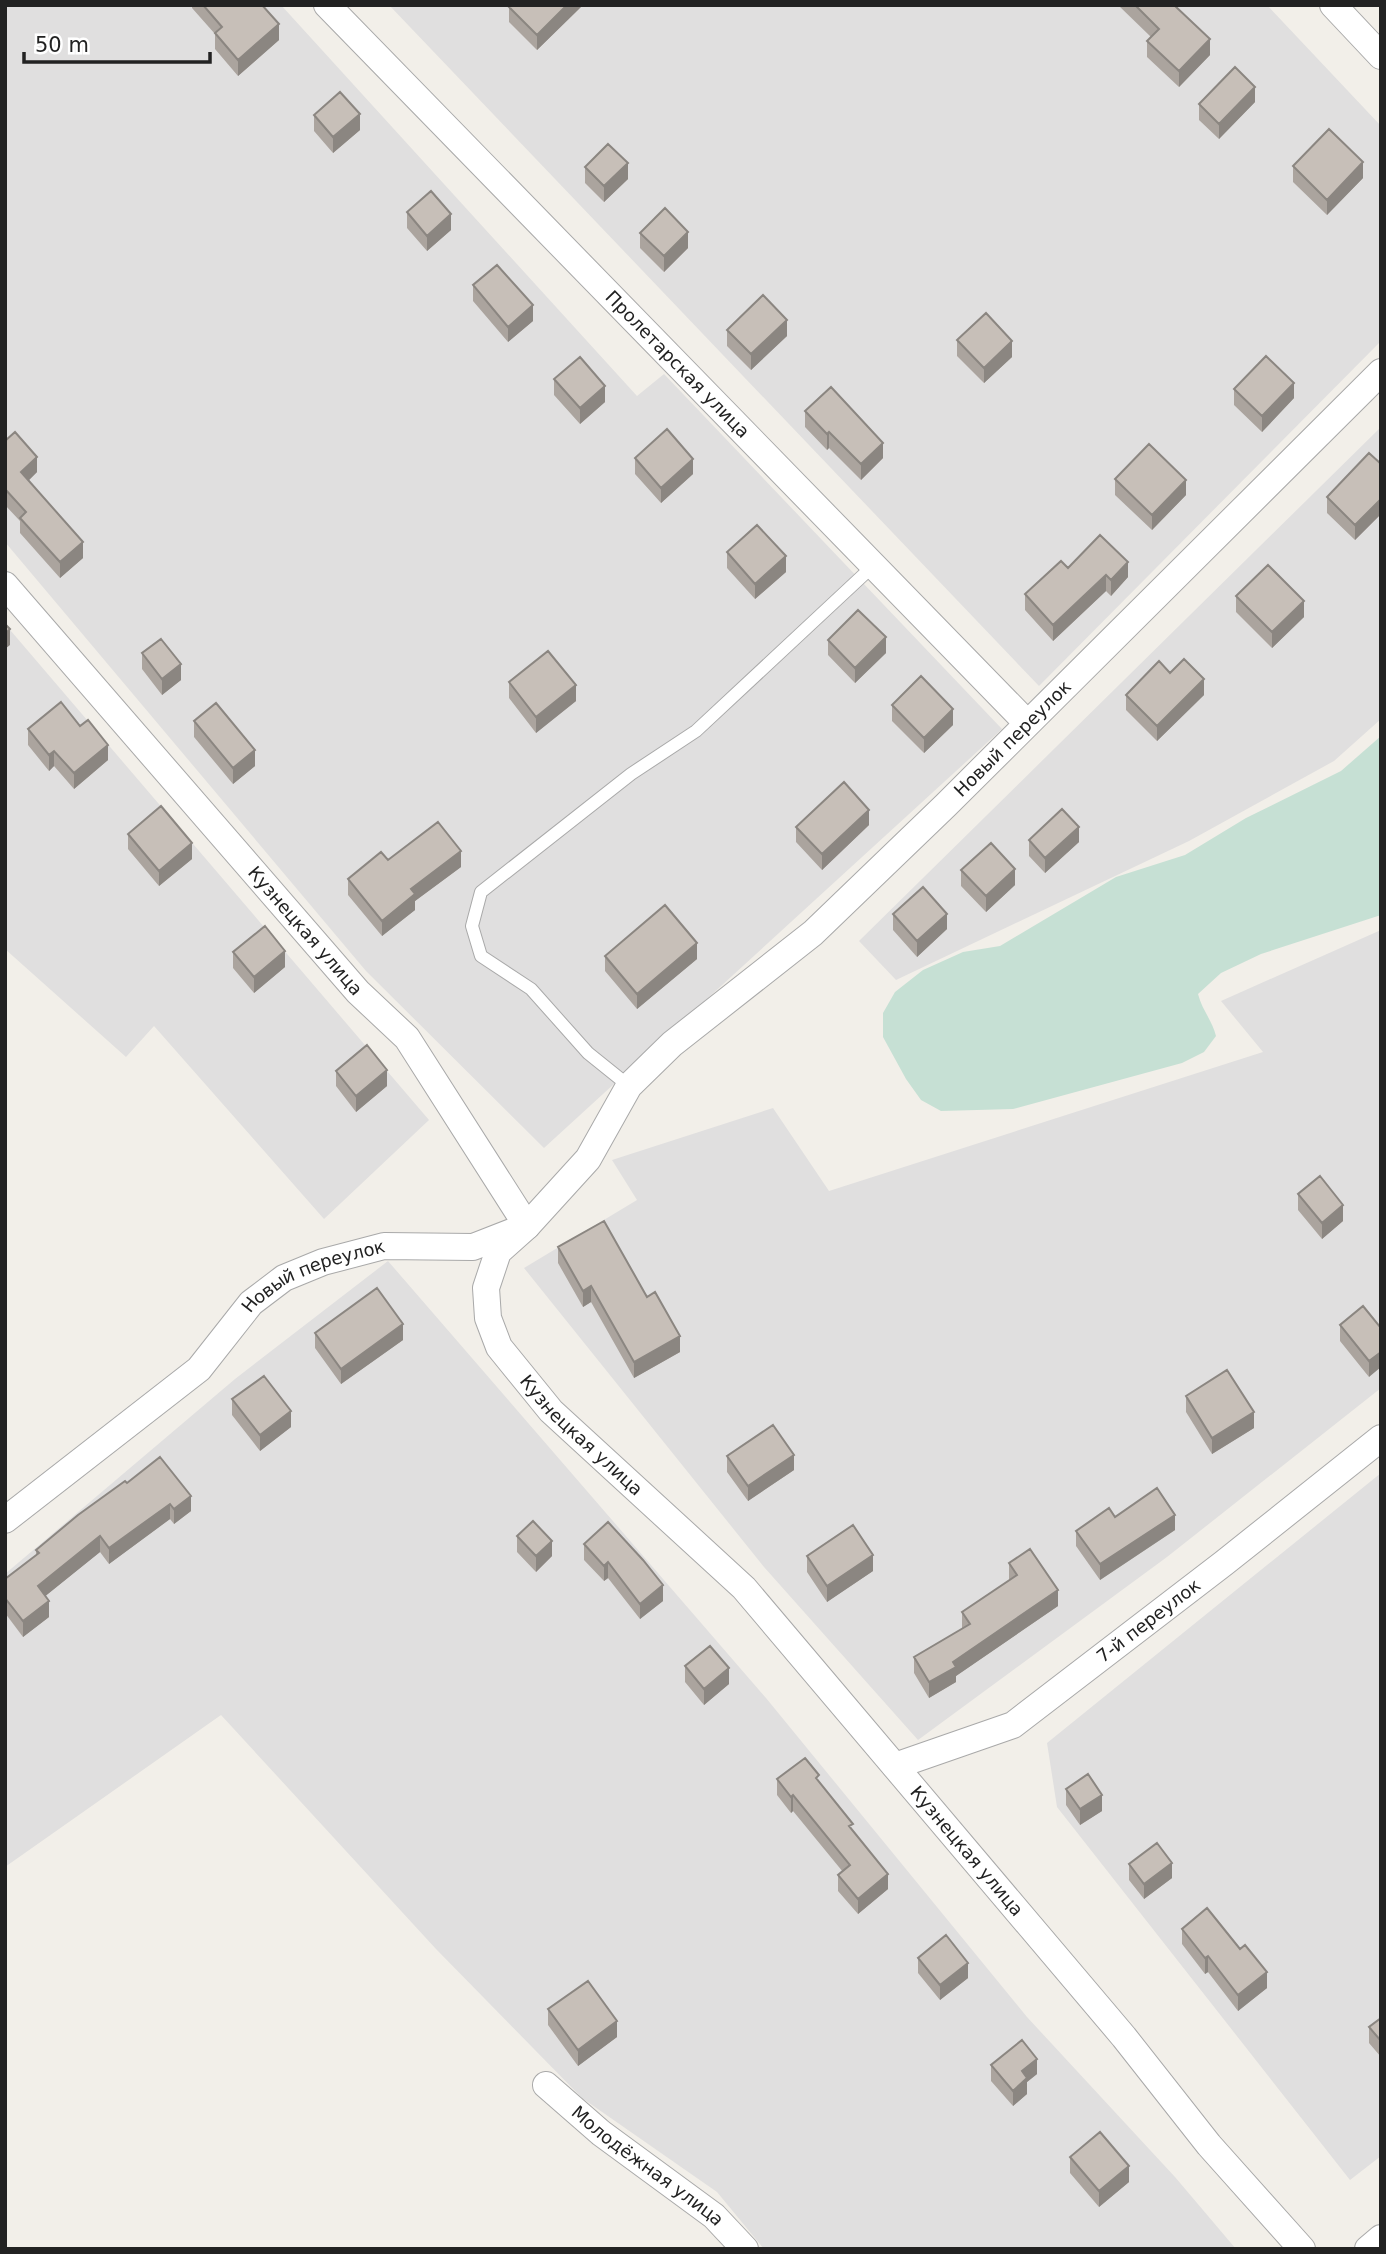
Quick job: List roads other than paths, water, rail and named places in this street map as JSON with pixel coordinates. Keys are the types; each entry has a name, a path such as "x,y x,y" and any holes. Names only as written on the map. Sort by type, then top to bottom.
{"street":[{"name":"Пролетарская улица","path":"327,5 1027,723"},
{"path":"1333,5 1381,56"},
{"name":"Новый переулок","path":"5,1520 199,1368 251,1303 284,1278 323,1262 384,1246 474,1247 527,1226 588,1159 629,1086 672,1044 813,933 1381,372"},
{"name":"Кузнецкая улица","path":"5,585 358,992 407,1038 527,1226 498,1252 486,1288 488,1318 499,1347 551,1411 744,1588 1124,2037 1209,2145 1302,2249"},
{"name":"7-й переулок","path":"895,1766 1013,1724 1224,1563 1381,1438"},
{"name":"Молодёжная улица","path":"546,2085 601,2133 715,2216 745,2249"},
{"path":"1368,2249 1381,2238"}],"lane":[{"path":"629,1086 589,1053 531,989 481,956 472,926 481,892 631,774 696,730 873,566"}]}
